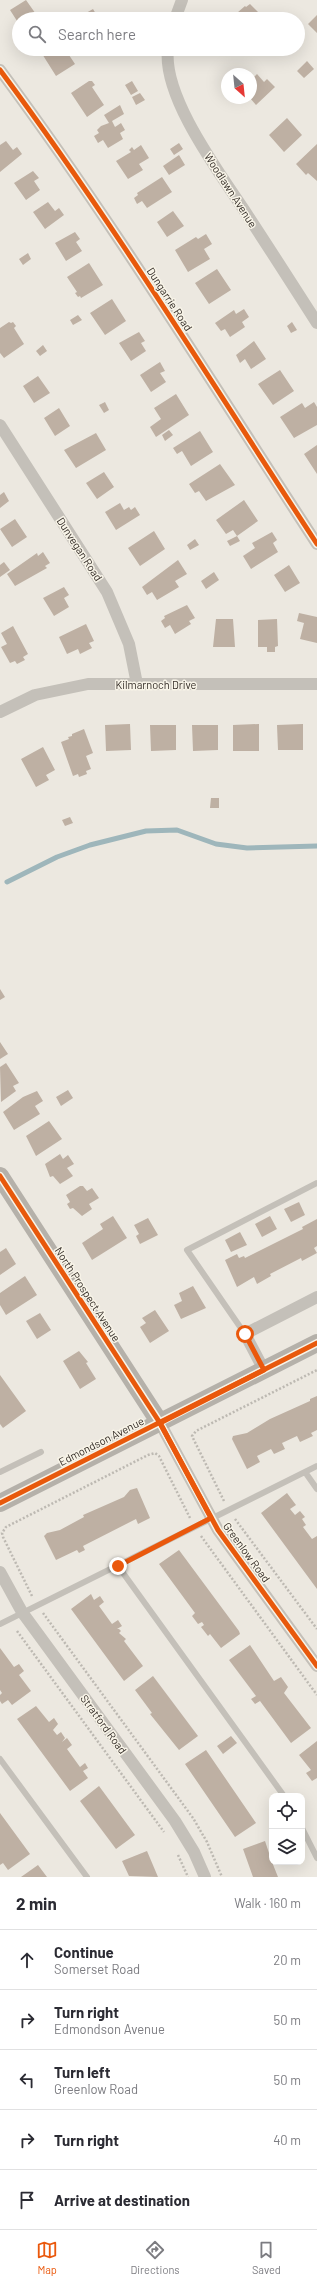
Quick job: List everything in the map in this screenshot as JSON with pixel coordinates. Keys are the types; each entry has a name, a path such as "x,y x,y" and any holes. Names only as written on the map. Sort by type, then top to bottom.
{"main road":[{"name":"North Prospect Avenue","path":"0,1176 160,1423"},
{"name":"Edmondson Avenue","path":"0,1503 317,1343"}],"street":[{"path":"178,12 182,0"},
{"name":"Woodlawn Avenue","path":"169,56 173,84 182,109 200,142 317,323"},
{"name":"Dungarrie Road","path":"0,70 58,148 98,207 317,544"},
{"name":"Dunvegan Road","path":"0,425 107,592 129,644 137,684"},
{"name":"Kilmarnoch Drive","path":"0,712 35,695 60,688 88,684 317,684"},
{"path":"264,1370 245,1334 317,1297"},
{"name":"Greenlow Road","path":"160,1423 218,1530 317,1666"},
{"name":"Stratford Road","path":"0,1572 22,1612 175,1821 194,1852 205,1877"}],"lane":[{"path":"245,1334 187,1250 317,1183"},
{"path":"0,1472 41,1452"},
{"path":"0,1624 317,1466"},
{"path":"305,1472 317,1489"},
{"path":"118,1566 282,1793"},
{"path":"0,1759 87,1877"},
{"path":"302,1829 317,1858"}],"path":[{"path":"317,1370 196,1431 192,1436 229,1510 317,1630"},
{"path":"222,1877 207,1842 193,1818 38,1605 2,1533 6,1528 155,1453 158,1456 194,1527 317,1695"},
{"path":"9,1620 168,1838"},
{"path":"176,1851 188,1877"}],"building":[{"path":"26,0 34,12 12,13 10,10"},
{"path":"250,4 258,12 238,12 245,6 246,7"},
{"path":"93,9 95,12 88,12"},
{"path":"317,15 317,33 308,24"},
{"path":"43,56 70,56 75,64 56,76"},
{"path":"307,61 314,69 304,78 297,71"},
{"path":"257,74 264,82 267,79 275,87 256,105"},
{"path":"89,81 92,81 95,85 92,87 104,105 87,117 71,93"},
{"path":"132,81 138,91 131,95 125,85"},
{"path":"140,93 145,100 136,105 132,97"},
{"path":"120,105 124,114 112,121 115,127 121,123 125,130 120,133 123,139 108,148 103,140 98,143 94,136 99,133 97,130 101,126 109,123 104,115"},
{"path":"287,118 302,135 284,152 269,135"},
{"path":"6,141 13,150 17,147 22,154 0,172 0,145"},
{"path":"179,143 183,149 174,155 170,149"},
{"path":"317,144 317,181 308,173 306,175 296,164"},
{"path":"141,145 149,158 139,164 143,170 128,179 116,161 131,152 129,150 132,147 134,150"},
{"path":"179,155 185,165 169,175 163,166"},
{"path":"33,171 39,178 34,181 40,190 26,200 14,183"},
{"path":"162,177 172,192 147,208 142,201 137,204 134,198 138,195 137,193"},
{"path":"48,202 55,211 59,208 64,215 45,229 33,212"},
{"path":"173,211 184,226 167,237 157,222"},
{"path":"75,232 80,239 76,242 82,251 66,261 55,243"},
{"path":"206,234 212,244 204,249 210,259 188,272 175,250 196,237 198,239"},
{"path":"28,253 31,259 23,265 19,259"},
{"path":"89,263 103,285 81,298 75,293 77,292 67,277"},
{"path":"217,269 231,290 209,304 195,283"},
{"path":"112,299 126,321 105,335 90,313"},
{"path":"244,309 249,317 242,322 245,327 230,337 225,329 221,331 215,323 234,310 236,314"},
{"path":"78,315 82,320 73,325 70,320"},
{"path":"9,322 13,322 16,326 14,328 24,344 4,358 0,353 0,328"},
{"path":"292,322 297,330 291,333 287,326"},
{"path":"139,332 145,341 141,343 146,351 131,361 119,343"},
{"path":"254,341 266,359 251,369 245,359 240,363 236,355"},
{"path":"43,345 47,351 40,356 36,351"},
{"path":"160,362 165,371 160,373 166,382 151,392 140,375"},
{"path":"280,370 294,391 273,405 258,384"},
{"path":"38,376 50,393 34,403 23,386"},
{"path":"176,394 189,415 156,437 150,427 161,419 154,408"},
{"path":"105,402 109,410 104,413 99,405"},
{"path":"314,402 317,407 317,425 294,438 280,417 302,403 305,408"},
{"path":"59,408 70,426 55,436 44,418"},
{"path":"169,430 173,435 165,441 162,435"},
{"path":"200,431 213,452 191,466 182,451 177,454 173,448"},
{"path":"96,433 106,450 76,468 64,450"},
{"path":"317,445 317,474 304,454"},
{"path":"220,464 235,485 206,501 199,491 195,493 189,484"},
{"path":"104,472 114,487 97,499 86,483"},
{"path":"4,492 9,501 0,508 0,495"},
{"path":"244,500 258,521 237,536 233,530 226,534 216,520"},
{"path":"120,503 124,510 129,507 131,510 135,507 140,515 116,530 105,512"},
{"path":"15,519 27,537 12,547 0,529"},
{"path":"154,531 165,549 140,566 128,548"},
{"path":"272,532 277,540 273,543 278,552 251,569 243,556 255,548 252,543"},
{"path":"237,536 240,541 230,546 227,541"},
{"path":"195,539 199,545 190,550 187,545"},
{"path":"43,552 50,563 45,566 47,568 15,586 7,574 37,553 38,556"},
{"path":"178,560 187,574 175,581 179,587 157,600 152,592 147,595 142,587"},
{"path":"4,562 10,570 0,577 0,565"},
{"path":"289,565 300,583 285,592 274,575"},
{"path":"214,572 219,580 206,589 201,581"},
{"path":"64,587 69,595 64,598 69,607 54,616 43,598"},
{"path":"187,605 195,618 189,621 191,624 175,634 170,625 165,628 161,621 165,618 164,616"},
{"path":"299,613 317,617 317,643 300,639 304,623 297,621"},
{"path":"216,619 233,619 235,647 213,647"},
{"path":"277,619 278,646 275,647 275,652 267,652 267,647 258,647 258,620"},
{"path":"86,624 94,641 89,643 92,648 80,654 78,649 67,654 59,637"},
{"path":"13,626 28,654 23,657 25,660 17,664 15,661 10,663 1,647 7,644 1,633"},
{"path":"130,724 131,750 106,751 105,725"},
{"path":"259,724 259,751 233,751 233,725"},
{"path":"303,724 303,750 278,750 277,725"},
{"path":"150,725 176,725 176,750 151,751"},
{"path":"192,725 218,725 218,750 193,751"},
{"path":"84,729 93,753 86,756 91,769 86,771 87,774 79,777 78,774 73,776 61,742 69,739 68,737 72,736 72,734"},
{"path":"43,747 55,770 46,775 49,780 36,787 21,759"},
{"path":"211,798 219,798 219,808 210,808"},
{"path":"70,817 73,823 65,826 62,820"},
{"path":"0,989 5,997 0,1000"},
{"path":"0,1042 8,1054 0,1059"},
{"path":"6,1063 19,1083 13,1086 16,1091 1,1102 0,1067"},
{"path":"68,1090 73,1098 61,1106 56,1097"},
{"path":"37,1091 43,1101 35,1106 40,1114 14,1130 3,1112 23,1097"},
{"path":"49,1121 62,1139 36,1156 26,1136"},
{"path":"60,1154 63,1159 68,1155 74,1164 67,1168 73,1176 60,1184 53,1176 50,1177 45,1164"},
{"path":"80,1186 83,1186 87,1191 92,1188 99,1198 89,1204 92,1209 82,1216 73,1208 70,1209 67,1204 70,1202 66,1195"},
{"path":"299,1202 305,1215 291,1222 284,1209"},
{"path":"113,1216 127,1238 92,1260 82,1243 103,1229 100,1224"},
{"path":"270,1216 277,1229 262,1237 255,1224"},
{"path":"148,1218 158,1235 140,1244 136,1236 139,1234 134,1225"},
{"path":"317,1219 317,1246 314,1248 317,1253 302,1261 301,1258 270,1274 271,1276 257,1284 254,1277 237,1287 225,1260 237,1254 239,1258 244,1256 245,1258 303,1229 302,1227"},
{"path":"240,1232 247,1245 231,1252 225,1240"},
{"path":"6,1248 16,1264 0,1275 0,1252"},
{"path":"25,1276 37,1295 6,1315 0,1305 0,1293"},
{"path":"193,1286 206,1308 181,1319 174,1305 182,1301 179,1293"},
{"path":"155,1310 169,1331 150,1343 140,1327 146,1323 142,1318"},
{"path":"40,1313 51,1330 37,1339 26,1321"},
{"path":"79,1351 88,1362 86,1363 96,1379 80,1389 63,1361"},
{"path":"0,1375 26,1411 3,1428 0,1424"},
{"path":"317,1396 317,1430 311,1433 313,1436 300,1442 297,1436 282,1443 285,1449 274,1454 271,1449 257,1456 260,1462 247,1469 232,1439 233,1436 247,1433 270,1419 310,1401 310,1399"},
{"path":"137,1488 150,1518 138,1524 136,1519 83,1546 85,1550 79,1553 77,1550 56,1560 44,1536 47,1533 60,1530 84,1517 83,1515 124,1497 130,1490"},
{"path":"287,1493 296,1505 290,1509 295,1515 300,1511 305,1517 302,1519 306,1525 303,1527 312,1539 317,1536 317,1589 261,1513"},
{"path":"179,1550 239,1631 240,1634 221,1648 210,1634 208,1636 201,1627 204,1625 202,1622 198,1624 192,1616 195,1613 159,1564"},
{"path":"91,1594 94,1600 100,1596 104,1602 99,1606 112,1624 118,1620 122,1626 117,1629 121,1631 119,1633 126,1639 124,1641 143,1666 124,1681 71,1609"},
{"path":"250,1645 274,1681 281,1677 288,1687 284,1693 311,1728 291,1743 260,1701 255,1704 251,1699 256,1696 229,1660"},
{"path":"0,1648 14,1667 19,1664 24,1671 19,1675 31,1691 12,1705 8,1700 2,1704 0,1701 0,1695 2,1693 0,1690"},
{"path":"153,1676 198,1736 179,1750 150,1714 152,1713 135,1690"},
{"path":"36,1706 49,1722 54,1718 58,1724 53,1730 57,1735 61,1732 65,1738 62,1742 67,1738 72,1745 67,1749 80,1767 85,1763 88,1768 83,1771 88,1778 70,1791 17,1719"},
{"path":"231,1736 237,1743 223,1754 217,1746"},
{"path":"317,1741 317,1778 312,1781 306,1773 311,1770 299,1755"},
{"path":"206,1750 256,1823 235,1837 185,1764"},
{"path":"99,1786 135,1835 116,1849 80,1801"},
{"path":"0,1813 30,1854 8,1870 3,1863 0,1865"},
{"path":"265,1841 269,1853 269,1865 273,1865 278,1877 253,1877 243,1849"},
{"path":"147,1851 158,1877 129,1876 122,1861"},
{"path":"38,1865 47,1877 21,1877"}],"waterway":[{"path":"7,882 57,857 90,845 146,831 177,830 216,844 247,848 317,846"}],"cycle path":[{"path":"0,70 42,127 123,245 317,544"},
{"path":"0,1176 160,1423 218,1530 317,1666"},
{"path":"0,1503 317,1343"}],"route":[{"path":"118,1566 211,1518 160,1423 264,1370 245,1334"}]}
